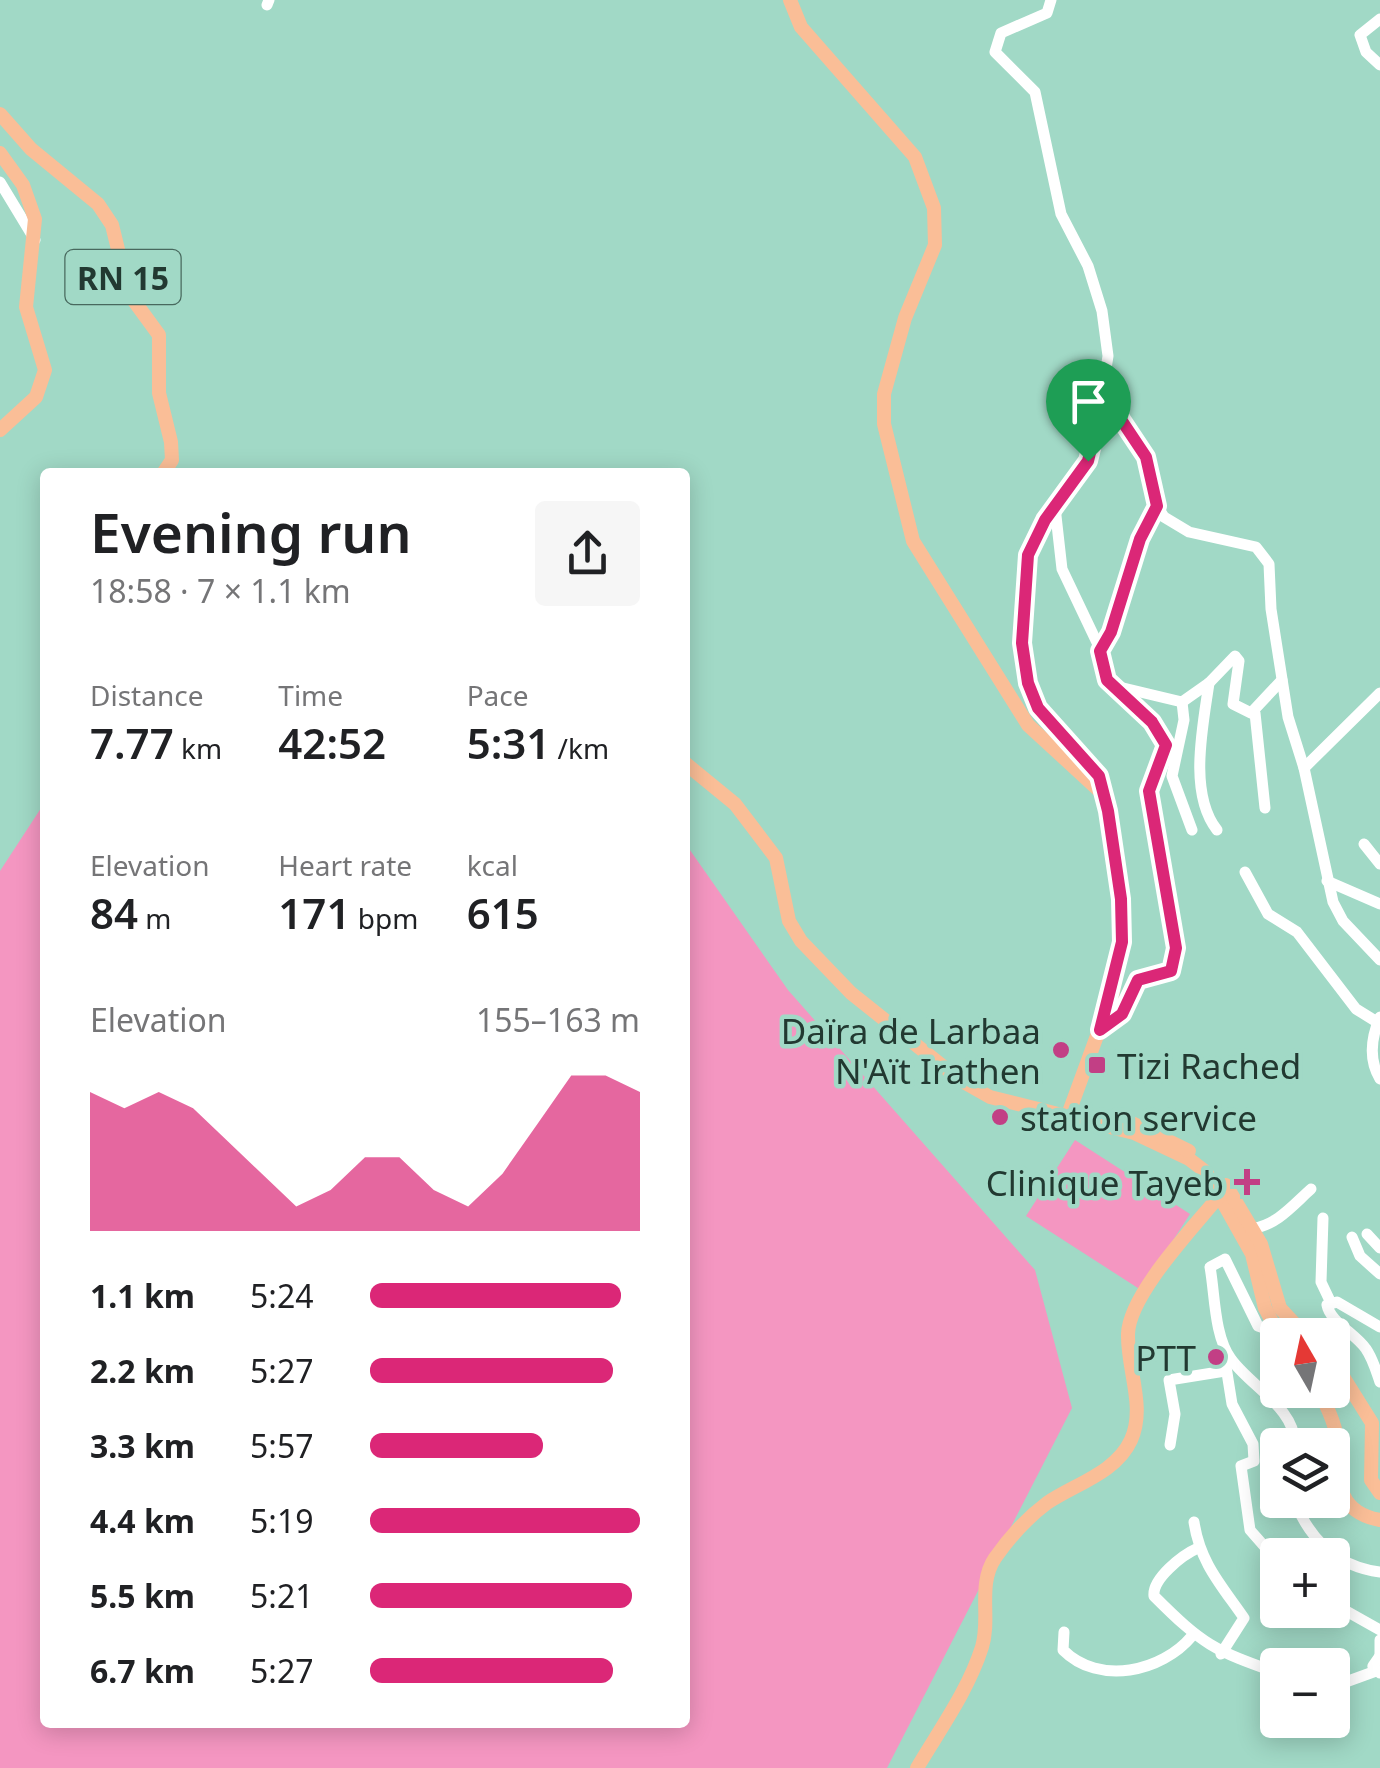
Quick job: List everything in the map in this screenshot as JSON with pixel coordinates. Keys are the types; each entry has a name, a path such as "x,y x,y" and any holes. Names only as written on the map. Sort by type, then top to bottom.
{"main road":[{"path":"790,0 801,27 887,120 915,157 934,208 935,246 905,318 884,394 884,424 913,540 1028,725 1103,794 1121,899 1122,942 1100,1030 1072,1116"},
{"name":"RN 15","path":"0,114 30,149 98,204 112,225 129,294 159,334 158,393 171,442 172,460 167,468"},
{"name":"RN 15","path":"0,152 31,202 35,240 26,307 44,362 44,380 28,406 0,430"},
{"path":"690,767 735,804 776,858 794,932 851,993 974,1089 1134,1133 1189,1159 1224,1190 1252,1228 1280,1308 1289,1318"},
{"path":"1224,1190 1252,1254 1270,1318"},
{"path":"917,1768 977,1662 985,1631 986,1582 994,1559 1026,1521 1062,1493 1101,1472 1129,1443 1137,1410 1129,1370 1129,1323 1179,1245 1224,1190"},
{"path":"1350,1386 1367,1412 1374,1432 1371,1480 1380,1493"},
{"path":"1326,1408 1336,1432 1337,1476 1343,1496 1352,1510 1380,1520"}],"street":[{"path":"1051,0 1047,13 1038,20 1001,33 996,52 1034,92 1061,214 1088,266 1102,311 1108,356 1104,394 1088,461 1055,507 1028,555 1022,643 1028,683 1038,708 1099,776 1103,794"},
{"path":"1380,18 1360,35 1366,52 1380,65"},
{"path":"0,182 35,240"},
{"path":"1104,394 1146,457 1157,506 1174,526 1256,547 1264,554 1270,573 1271,609 1288,717 1304,768 1327,881 1343,921 1380,960"},
{"path":"1100,651 1111,632 1140,539 1157,506"},
{"path":"1055,507 1066,583 1100,651 1104,676 1152,722 1166,745 1149,791 1176,948 1171,971 1138,980 1122,1014 1100,1030"},
{"path":"1111,685 1182,702 1209,684 1228,659 1238,656 1233,704 1255,713"},
{"path":"1265,808 1255,713 1282,680"},
{"path":"1209,684 1201,757 1206,808 1217,830"},
{"path":"1304,768 1380,693"},
{"path":"1182,702 1184,720 1172,776 1192,830"},
{"path":"1364,844 1380,864"},
{"path":"1245,872 1268,914 1297,932 1356,1010 1378,1019 1372,1038 1372,1063 1380,1078"},
{"path":"1327,881 1380,904"},
{"path":"1252,1228 1264,1227 1311,1189"},
{"path":"1323,1218 1321,1282 1332,1303 1380,1327"},
{"path":"1368,1234 1380,1248"},
{"path":"1352,1238 1360,1256 1380,1274"},
{"path":"1260,1327 1224,1259 1210,1267 1232,1404 1253,1444 1254,1462 1241,1466 1242,1494 1250,1530 1260,1541"},
{"path":"1332,1303 1326,1310 1369,1352 1380,1382"},
{"path":"1224,1347 1283,1411 1292,1428"},
{"path":"1170,1445 1175,1414 1169,1380 1225,1371"},
{"path":"1374,1432 1380,1415"},
{"path":"1305,1518 1321,1545 1351,1569 1380,1572"},
{"path":"1194,1522 1198,1548 1224,1596 1244,1618 1221,1654"},
{"path":"1198,1548 1186,1554 1152,1589 1154,1596 1192,1636 1221,1654 1260,1668"},
{"path":"1350,1614 1380,1630"},
{"path":"1064,1632 1064,1650 1070,1657 1116,1674 1132,1672 1183,1647 1192,1636"},
{"path":"1350,1681 1378,1672 1374,1662 1380,1656 1380,1640"}],"shaded area":[{"path":"40,810 40,1728 690,1728 690,850 788,990 1035,1270 1072,1408 887,1768 0,1768 0,871"},
{"path":"1075,1140 1190,1214 1141,1290 1026,1216"}],"place":[{"name":"Daïra de Larbaa N'Aït Irathen","path":"1061,1050"},
{"name":"Tizi Rached","path":"1097,1065"},
{"name":"station service","path":"1000,1117"},
{"name":"Clinique Tayeb","path":"1247,1182"},
{"name":"PTT","path":"1216,1357"}],"route":[{"path":"1104,394 1146,457 1157,506 1140,539 1111,632 1100,651 1104,676 1164,737 1165,752 1149,782 1149,791 1176,948 1171,971 1138,980 1122,1014 1100,1030 1122,942 1121,899 1108,811 1099,776 1038,708 1028,683 1022,643 1028,555 1045,520 1088,461 1104,394"}]}
